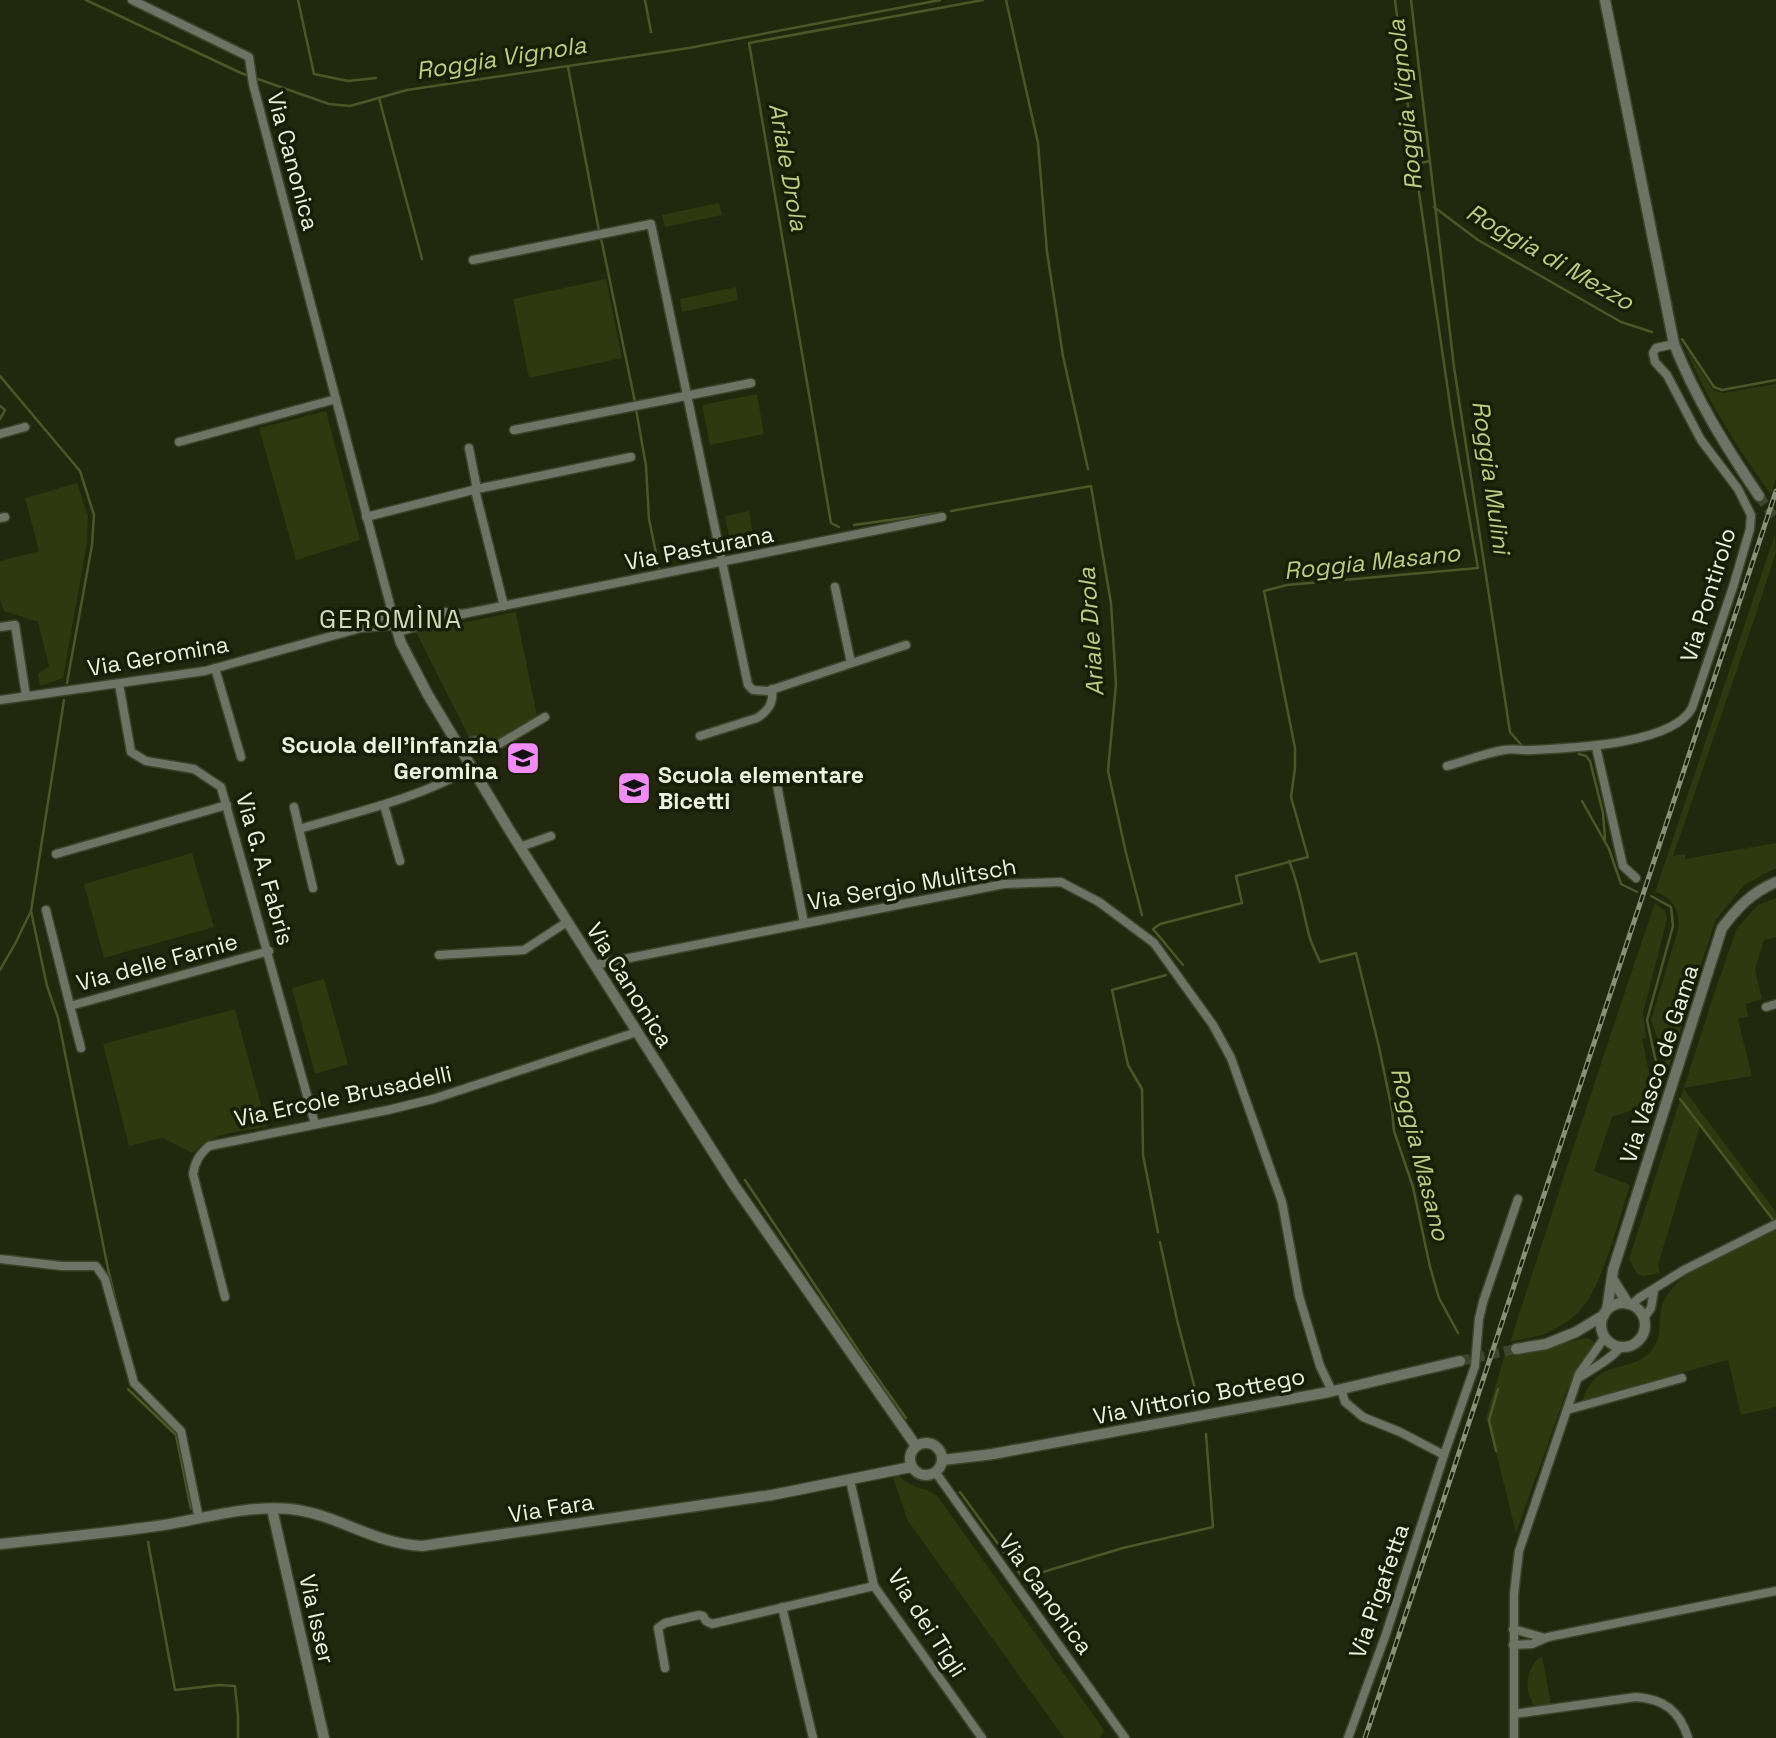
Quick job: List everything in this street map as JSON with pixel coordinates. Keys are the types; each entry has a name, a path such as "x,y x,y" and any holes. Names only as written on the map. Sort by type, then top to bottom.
{"street":[{"name":"Via Canonica","path":"132,0 249,57 253,84 395,622 428,695 520,847 734,1185 916,1446"},
{"path":"1605,0 1674,344 1695,393 1715,429 1759,496"},
{"path":"473,260 651,224 746,680 753,690 772,689 906,645"},
{"name":"Via Pontirolo","path":"1447,766 1507,749 1522,751 1596,747 1661,731 1679,724 1687,717 1709,662 1750,528 1751,515 1738,489 1701,440 1667,375 1655,362 1653,354 1656,348 1674,344"},
{"path":"514,430 751,383"},
{"path":"179,442 336,399"},
{"path":"0,434 25,427"},
{"path":"468,448 504,606"},
{"path":"366,516 476,489 631,457"},
{"name":"Via Pasturana","path":"395,622 463,614 942,517"},
{"path":"835,587 851,663"},
{"name":"Via Pasturana","path":"395,622 446,612 463,614"},
{"name":"Via Geromina","path":"361,628 395,622"},
{"name":"Via Geromina","path":"0,700 215,668 361,628 395,622"},
{"path":"0,627 15,625 26,696"},
{"path":"215,668 242,757"},
{"name":"Via G. A. Fabris","path":"119,684 131,752 146,761 194,769 221,787 316,1124"},
{"path":"700,736 764,714 772,702 772,689"},
{"path":"460,748 480,740 489,750 545,717"},
{"path":"1596,747 1623,866 1636,878"},
{"path":"299,829 420,794 472,768"},
{"path":"777,785 804,923"},
{"path":"56,855 227,805"},
{"path":"384,805 400,861"},
{"path":"294,807 313,888"},
{"path":"520,847 551,836"},
{"name":"Via Sergio Mulitsch","path":"594,965 1004,884 1061,882 1099,902 1154,943 1213,1025 1230,1058 1282,1202 1299,1296 1320,1366 1337,1390"},
{"name":"Via Vasco de Gama","path":"1605,1313 1613,1270 1723,929 1744,901 1758,890 1776,882"},
{"name":"Via delle Farnie","path":"47,910 70,1006 269,951"},
{"path":"439,955 524,950 567,922"},
{"path":"1766,1007 1776,1004"},
{"path":"70,1006 81,1048"},
{"name":"Via Ercole Brusadelli","path":"225,1297 194,1184 195,1163 209,1146 433,1099 636,1032"},
{"name":"Via Pigafetta","path":"1348,1738 1390,1622 1475,1366 1483,1302 1518,1199"},
{"path":"1516,1349 1546,1343 1576,1332 1616,1304 1629,1304 1711,1255 1776,1224"},
{"path":"0,1259 62,1266 96,1266 105,1279 134,1383 181,1431 199,1519"},
{"path":"1605,1313 1601,1326 1604,1336 1612,1344 1620,1347 1634,1344 1644,1333 1644,1318 1629,1304 1613,1280"},
{"path":"1644,1318 1651,1308 1654,1290"},
{"path":"1576,1332 1604,1336"},
{"path":"1514,1738 1514,1574 1519,1551 1579,1374 1604,1336"},
{"path":"1578,1379 1615,1354 1620,1347"},
{"name":"Via Vittorio Bottego","path":"943,1460 993,1454 1337,1390 1460,1361"},
{"path":"1567,1410 1682,1378"},
{"path":"1337,1390 1345,1402 1363,1417 1400,1432 1444,1455"},
{"path":"932,1444 940,1450 943,1460 936,1473 925,1476 911,1467 911,1453 916,1446 932,1444"},
{"name":"Via Fara","path":"0,1544 199,1519 242,1510 272,1509 317,1514 392,1544 422,1546 758,1497 911,1467"},
{"name":"Via Canonica","path":"936,1473 1122,1737"},
{"name":"Via dei Tigli","path":"850,1480 874,1586 982,1738"},
{"name":"Via Isser","path":"272,1509 324,1738"},
{"path":"665,1668 658,1628 660,1625 699,1615 712,1624 874,1586"},
{"path":"1513,1646 1776,1591"},
{"path":"782,1607 813,1738"},
{"path":"1513,1629 1545,1638"},
{"path":"1514,1714 1636,1697 1650,1698 1663,1702 1674,1711 1683,1722 1688,1738"}],"green space":[{"path":"719,203 722,215 665,227 662,215"},
{"path":"606,279 622,358 529,378 513,299"},
{"path":"736,287 738,300 682,312 680,299"},
{"path":"1686,349 1714,391 1724,393 1776,384 1776,479 1771,494 1724,424"},
{"path":"757,394 764,434 710,445 702,405"},
{"path":"326,411 360,540 296,560 259,428"},
{"path":"77,483 88,516 87,543 63,678 40,686 38,674 49,666 38,622 4,611 0,600 0,561 39,551 25,498"},
{"path":"749,511 754,541 731,545 725,516"},
{"path":"1775,534 1776,552 1673,856 1685,854 1685,859 1776,843 1776,868 1744,885 1715,921 1668,1069 1651,1020 1678,930 1678,917 1671,901 1655,892"},
{"path":"516,612 537,716 490,744 480,736 469,737 416,632"},
{"path":"192,853 214,927 104,958 84,884"},
{"path":"1776,898 1776,937 1764,940 1755,969 1762,999 1746,1004 1748,1017 1738,1019 1752,1076 1684,1088 1737,928 1758,905"},
{"path":"1655,903 1665,911 1667,919 1643,1013 1646,1038 1642,1038 1655,1102 1612,1117 1594,1171 1630,1185 1611,1246 1593,1292 1578,1312 1547,1333 1510,1342 1600,1067"},
{"path":"324,979 348,1064 315,1074 292,988"},
{"path":"235,1009 267,1127 218,1136 193,1153 162,1138 129,1146 103,1044"},
{"path":"1684,1089 1776,1212 1776,1220 1774,1221 1700,1126 1658,1265 1660,1273 1644,1276 1637,1274 1629,1259"},
{"path":"1776,1228 1776,1407 1741,1415 1728,1360 1583,1400 1596,1377 1643,1358 1651,1351 1659,1336 1660,1315 1665,1299 1687,1274"},
{"path":"1591,1339 1595,1347 1567,1390 1516,1533 1486,1418 1505,1354"},
{"path":"898,1474 913,1486 938,1497 1104,1730 1100,1738 1064,1738 908,1521 892,1475"},
{"path":"1542,1656 1551,1704 1534,1707 1529,1695 1528,1678 1534,1663"}],"waterway":[{"name":"Roggia Vignola","path":"86,0 241,73 329,104 350,106 407,90 689,48 940,0"},
{"path":"298,0 314,74 348,81 376,78"},
{"path":"645,0 651,32"},
{"name":"Ariale Drola","path":"839,527 831,523 749,43 983,0"},
{"path":"1006,0 1038,143 1047,252 1063,356 1088,469"},
{"path":"1395,0 1415,163"},
{"name":"Roggia Mulini","path":"1411,0 1454,367 1510,732 1524,748"},
{"path":"568,67 599,231"},
{"path":"379,98 422,259"},
{"name":"Roggia Masano","path":"1183,965 1153,929 1160,924 1242,903 1236,876 1308,857 1291,797 1295,748 1264,591 1287,585 1478,568 1453,425 1415,165 1429,161"},
{"name":"Roggia di Mezzo","path":"1434,207 1478,240 1621,322 1652,332"},
{"path":"601,238 635,402"},
{"name":"Roggia di Mezzo","path":"1682,339 1714,387 1722,390 1776,380"},
{"path":"0,376 80,471 94,515 92,545 67,683"},
{"name":"Ariale Drola","path":"0,406 5,410 0,419"},
{"path":"636,409 646,466 649,519 659,568"},
{"name":"Ariale Drola","path":"951,511 1091,486 1111,603 1116,684 1108,771 1142,915"},
{"name":"Ariale Drola","path":"854,525 939,513"},
{"path":"0,970 31,911 64,700"},
{"name":"Roggia Mulini","path":"1579,754 1590,761 1603,813 1605,839"},
{"name":"Roggia Mulini","path":"1582,801 1609,849 1621,884 1637,892"},
{"name":"Roggia Masano","path":"1289,861 1309,935 1320,962 1356,953 1379,1047 1394,1131 1413,1187 1430,1267 1439,1298 1458,1333"},
{"name":"Roggia Mulini","path":"1651,896 1671,907 1673,926 1647,1020 1655,1058 1663,1077"},
{"path":"31,911 47,986 58,1018 120,1318"},
{"name":"Roggia Masano","path":"1158,1232 1143,1155 1142,1089 1128,1065 1112,990 1166,975"},
{"name":"Roggia Mulini","path":"1680,1099 1774,1221"},
{"path":"745,1180 906,1418"},
{"name":"Roggia Masano","path":"1160,1242 1199,1404"},
{"path":"128,1389 176,1435 191,1509"},
{"name":"Roggia Masano","path":"1496,1451 1489,1420 1498,1389"},
{"name":"Roggia Masano","path":"960,1492 1023,1578 1123,1548 1213,1527 1206,1434"},
{"path":"148,1542 175,1690 235,1686 238,1738"}],"tunnel":[{"path":"1759,496 1776,520"},
{"path":"1460,1361 1516,1349"}],"railway":[{"path":"1365,1738 1776,491"}],"place":[{"name":"Scuola dell'infanzia Geromina","path":"523,758"},
{"name":"Scuola elementare Bicetti","path":"634,788"}],"district":[{"name":"GEROMÌNA","path":"391,619"}]}
